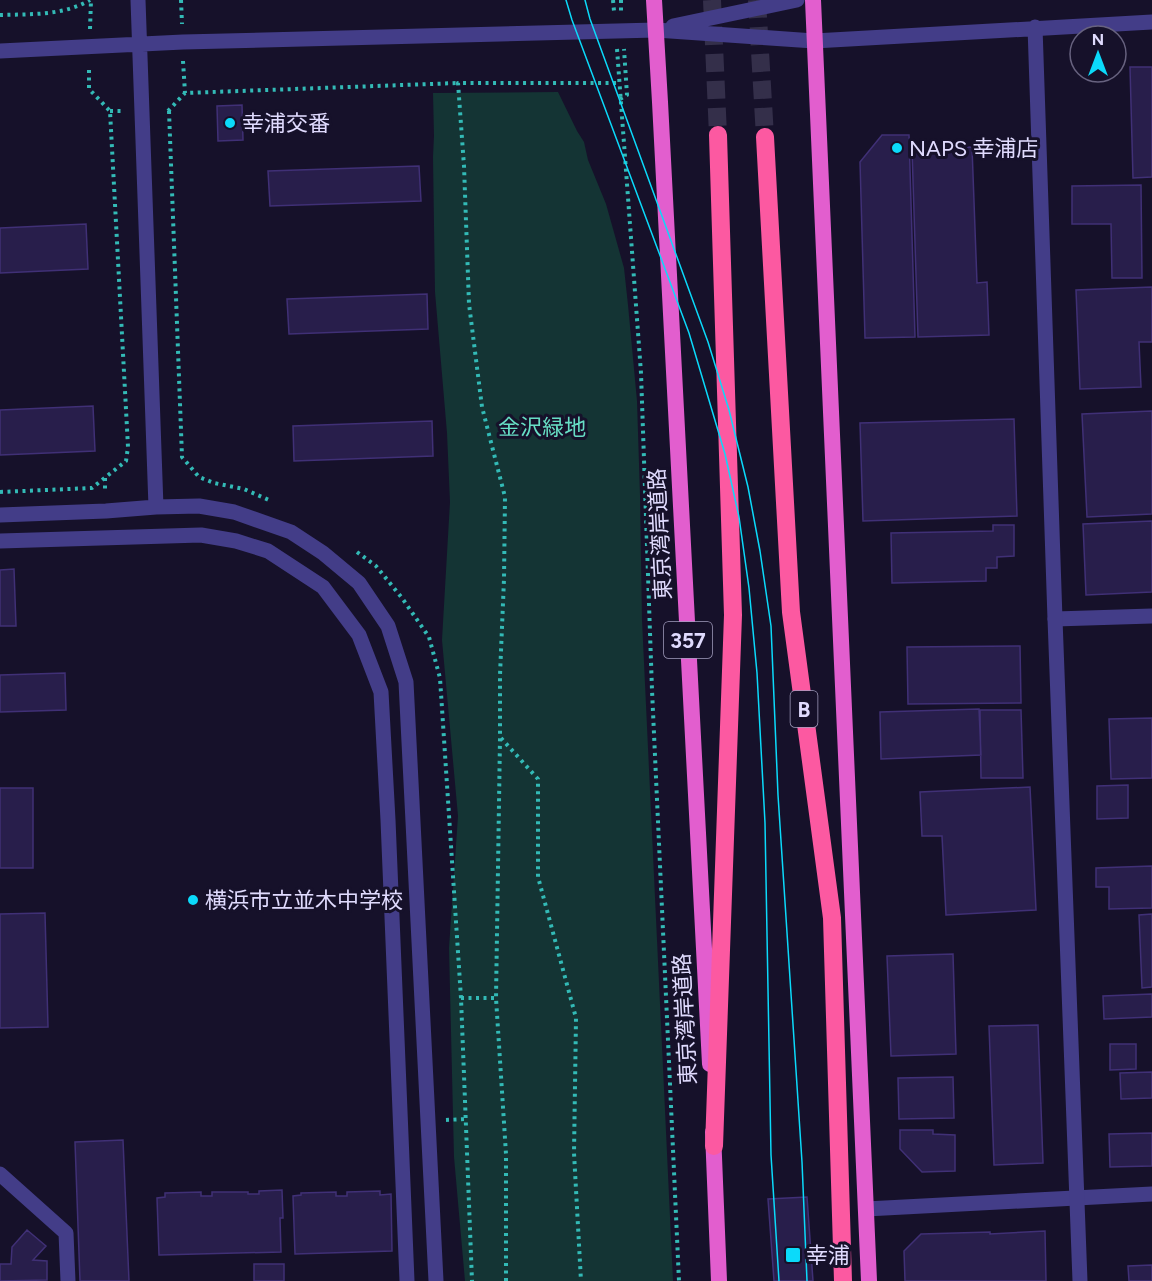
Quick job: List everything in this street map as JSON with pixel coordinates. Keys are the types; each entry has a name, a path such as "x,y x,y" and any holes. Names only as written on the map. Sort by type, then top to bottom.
{"highway":[{"name":"東京湾岸道路","path":"654,0 714,1146 719,1281"},
{"path":"813,0 868,1281"},
{"path":"714,1146 733,615 718,135"},
{"name":"B","path":"765,137 791,612 832,918 843,1281"}],"street":[{"path":"138,0 156,507"},
{"path":"656,30 797,0"},
{"path":"0,51 140,44 656,30 814,41 1152,22"},
{"path":"1035,27 1080,1281"},
{"path":"0,515 199,506 234,512 291,532 324,553 359,584 388,626 406,682 436,1281"},
{"path":"0,541 201,535 236,541 268,550 323,587 359,635 381,692 407,1281"},
{"path":"1055,619 1152,616"},
{"path":"0,1174 66,1233 68,1281"},
{"path":"866,1209 1152,1194"}],"path":[{"path":"0,15 62,12 91,0"},
{"path":"0,492 92,488 126,461 128,447 110,111 89,89 91,0"},
{"path":"613,0 641,373 652,690 680,1281"},
{"path":"275,503 244,489 214,483 199,477 182,457 169,111 185,93 458,83 619,83"},
{"path":"458,83 464,166 469,304 482,407 505,497 500,675 496,998 506,1154 506,1281"},
{"path":"110,111 169,111"},
{"path":"351,549 376,566 429,637 440,678 461,998 472,1281"},
{"path":"500,738 538,779 538,878 576,1018 574,1153 581,1281"},
{"path":"461,998 496,998"}],"green space":[{"name":"金沢緑地","path":"558,92 584,142 588,160 606,204 624,268 628,305 637,401 642,620 673,1281 465,1281 454,1157 449,948 458,816 442,640 450,502 447,433 435,292 433,93"}],"building":[{"path":"1130,67 1152,67 1152,177 1133,178"},
{"name":"幸浦交番","path":"242,105 243,140 218,141 217,106"},
{"path":"882,135 909,135 915,337 865,338 860,162"},
{"path":"972,147 977,283 987,282 989,335 918,337 912,149"},
{"path":"419,166 421,201 270,206 268,171"},
{"path":"1141,185 1142,278 1112,278 1111,224 1072,224 1072,186"},
{"path":"86,224 88,269 0,273 0,228"},
{"path":"1152,287 1152,342 1139,342 1141,387 1080,389 1076,290"},
{"path":"427,294 428,329 289,334 287,299"},
{"path":"93,406 95,451 0,455 0,410"},
{"path":"1152,411 1152,514 1087,517 1082,414"},
{"path":"1014,419 1017,516 863,521 860,423"},
{"path":"432,421 433,456 294,461 293,426"},
{"path":"1152,521 1152,592 1086,595 1083,524"},
{"path":"993,525 1014,525 1014,556 997,557 997,568 986,568 986,581 892,583 891,533 993,531"},
{"path":"14,569 16,626 0,626 0,570"},
{"path":"1020,646 1021,703 908,704 907,647"},
{"path":"65,673 66,710 0,712 0,675"},
{"path":"979,709 981,755 881,759 880,712"},
{"path":"980,710 1021,710 1023,778 981,778"},
{"path":"1152,718 1152,778 1111,779 1109,719"},
{"path":"1128,785 1128,818 1097,819 1097,786"},
{"path":"1030,787 1036,910 946,915 942,836 922,836 920,792"},
{"path":"0,788 33,788 33,868 0,868"},
{"path":"1152,866 1152,908 1109,909 1109,887 1096,887 1096,868"},
{"path":"45,913 48,1027 0,1028 0,914"},
{"path":"1152,914 1152,987 1142,988 1139,915"},
{"path":"953,954 956,1054 891,1056 887,956"},
{"path":"1152,994 1152,1017 1104,1019 1103,996"},
{"path":"1038,1025 1043,1163 994,1165 989,1026"},
{"path":"1110,1044 1136,1044 1136,1069 1110,1070"},
{"path":"1152,1072 1152,1098 1121,1099 1120,1073"},
{"path":"953,1077 954,1118 899,1119 898,1078"},
{"path":"900,1130 933,1130 933,1134 955,1135 955,1171 922,1172 900,1149"},
{"path":"1152,1133 1152,1166 1110,1167 1109,1134"},
{"path":"123,1140 129,1281 80,1281 75,1142"},
{"path":"282,1190 281,1252 159,1255 157,1198 165,1197 165,1193 201,1192 201,1196 212,1196 212,1192 259,1194 259,1191"},
{"path":"380,1191 380,1195 391,1194 392,1251 295,1254 293,1196 301,1195 301,1193 336,1192 336,1196 347,1196 347,1192"},
{"path":"807,1197 813,1281 774,1281 768,1199"},
{"path":"27,1230 46,1246 33,1260 47,1261 47,1280 0,1281 0,1264 11,1264 12,1247"},
{"path":"1045,1231 1046,1281 905,1281 904,1251 921,1234"},
{"path":"254,1264 284,1264 284,1281 254,1281"},
{"path":"1152,1265 1152,1281 1129,1281 1128,1266"}],"tunnel":[{"path":"712,0 718,135"},
{"path":"757,0 765,137"}],"tram line":[{"path":"566,0 689,333 725,454 739,517 757,673 765,823 771,1155 779,1281"},
{"path":"585,0 708,342 729,410 748,487 760,551 771,626 778,795 802,1162 807,1281"}],"place":[{"name":"幸浦交番","path":"230,123"},
{"name":"NAPS 幸浦店","path":"897,148"},
{"name":"横浜市立並木中学校","path":"193,900"},
{"name":"幸浦","path":"793,1255"}]}
